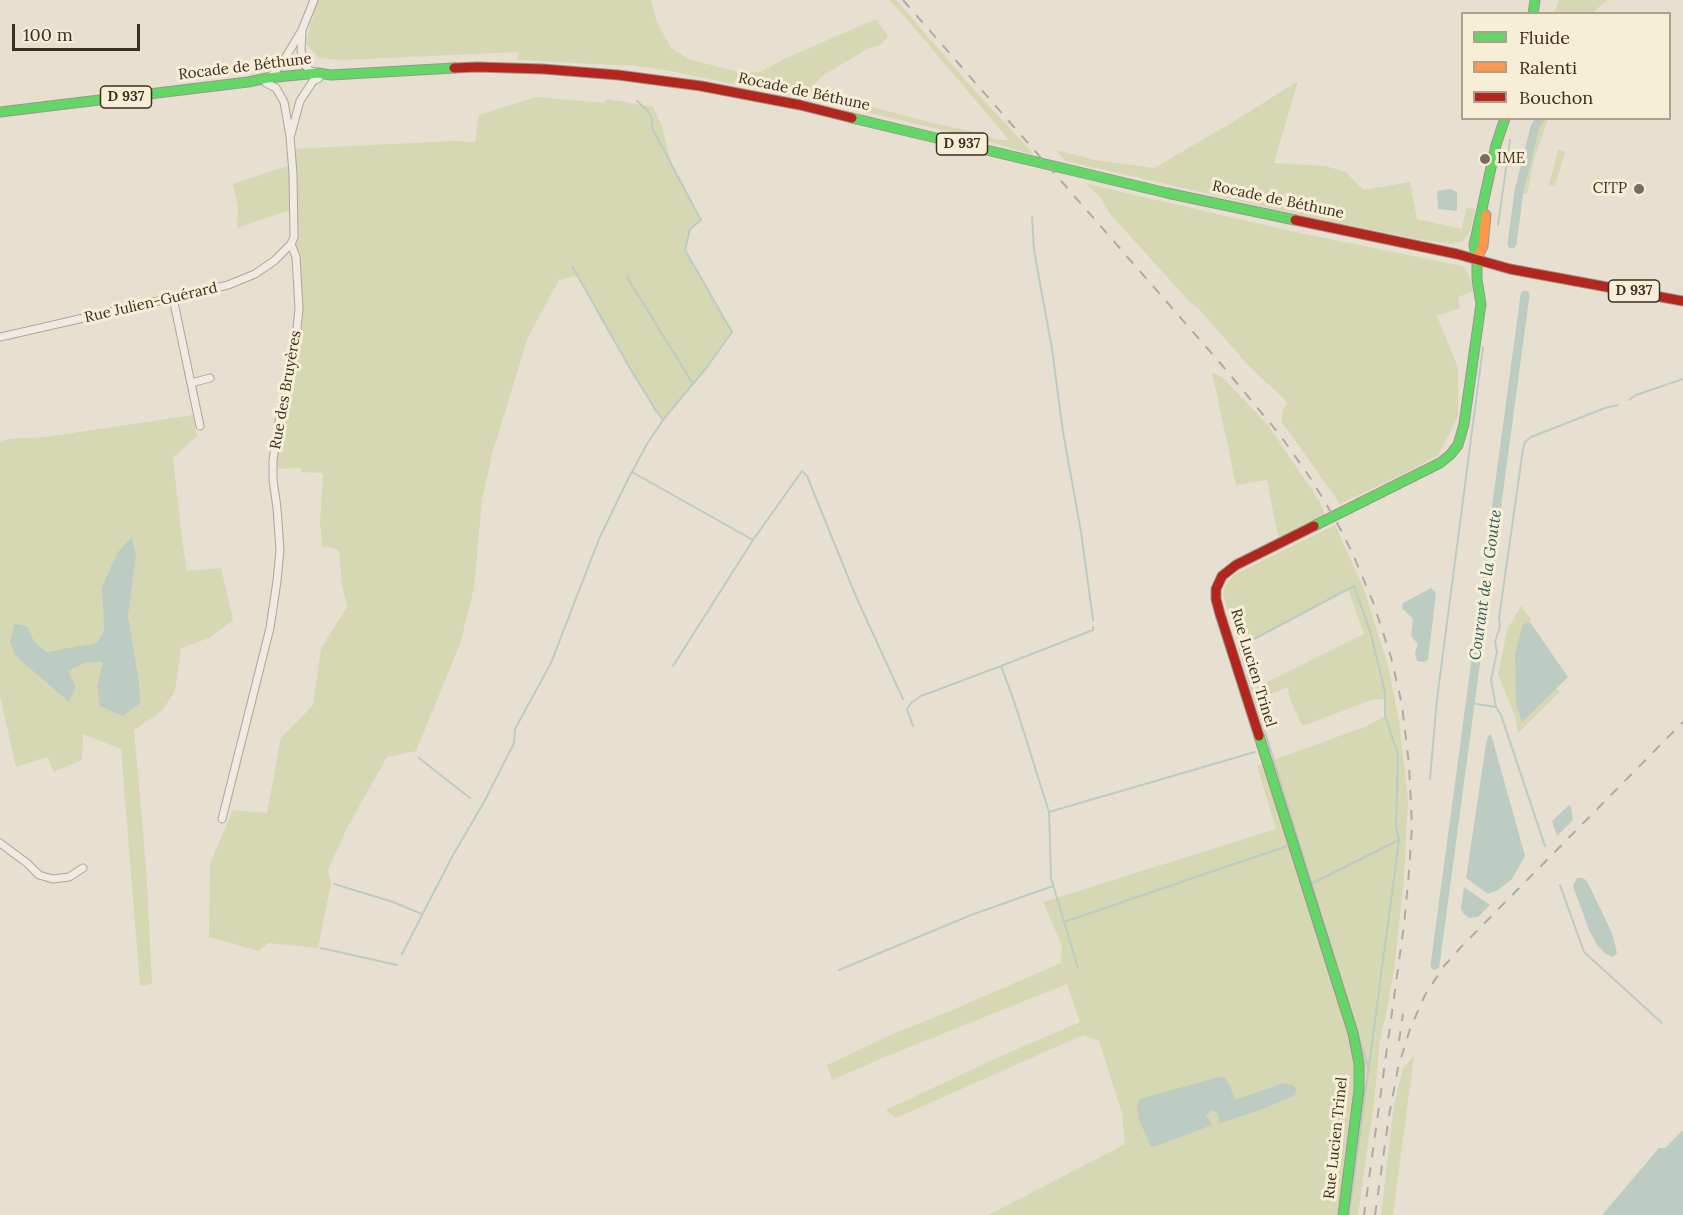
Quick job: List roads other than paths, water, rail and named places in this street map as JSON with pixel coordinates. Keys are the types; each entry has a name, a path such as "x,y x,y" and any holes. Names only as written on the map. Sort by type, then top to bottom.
{"main road":[{"name":"Rocade de Béthune","path":"1,112 267,80 440,68 522,68 618,75 701,86 850,117 1167,193 1477,259 1510,269 1683,301"},
{"path":"1477,259 1474,245 1503,120"},
{"name":"Rue Lucien Trinel","path":"1343,1215 1359,1090 1359,1064 1353,1033 1226,633 1216,598 1216,589 1222,576 1236,565 1440,463 1454,450 1464,424 1477,340 1480,304 1477,259"}],"street":[{"path":"267,80 281,65 302,30 314,0"},
{"path":"302,30 301,50 304,64 318,76"},
{"name":"Rue des Bruyères","path":"290,136 300,101 318,76"},
{"name":"Rue des Bruyères","path":"222,819 270,628 280,550 273,460 295,348 299,308 296,257 291,244 294,227 290,136 284,102 276,88 267,80"},
{"name":"Rue Julien-Guérard","path":"0,338 228,285 255,274 274,261 291,244"},
{"path":"173,298 200,426"},
{"path":"191,382 210,378"},
{"path":"0,843 39,875 53,879 69,877 83,868"}],"waterway":[{"path":"637,101 647,110 652,119 652,128 701,220 690,229 685,250 732,332 707,367 663,420 632,472 753,540 802,471 807,476 857,599 903,699"},
{"name":"Courant de la Goutte","path":"1512,244 1519,191 1535,127 1539,120"},
{"path":"1498,225 1510,140"},
{"path":"1032,216 1034,250 1052,349 1093,620"},
{"path":"572,266 628,365 663,420"},
{"path":"627,277 693,384"},
{"name":"Courant de la Goutte","path":"1435,965 1525,295"},
{"path":"1430,779 1437,699 1483,347"},
{"path":"1629,400 1636,395 1683,379"},
{"path":"1496,707 1491,680 1497,652 1495,642 1500,626 1499,618 1525,442 1531,437 1618,405"},
{"path":"402,954 514,743 515,729 551,663 599,539 631,473"},
{"path":"673,666 753,540"},
{"path":"1349,1215 1399,840 1396,827 1398,755 1385,716 1385,692 1370,631 1354,586 1239,647 1368,1067"},
{"path":"1078,968 1051,878 1049,812 1001,666 1093,630 1093,627"},
{"path":"913,726 907,709 912,702 921,696 1001,666"},
{"name":"Courant de la Goutte","path":"1470,703 1496,707 1501,715 1545,846"},
{"path":"1049,812 1255,752"},
{"path":"419,758 470,798"},
{"path":"1313,883 1399,840"},
{"path":"1064,922 1287,846"},
{"path":"334,884 393,902 422,914"},
{"name":"Courant de la Goutte","path":"1560,885 1584,952 1662,1023"},
{"path":"839,970 971,915 1053,886"},
{"path":"321,948 397,965"}],"railway":[{"path":"903,0 1221,364 1280,435 1334,517 1373,602 1391,657 1402,705 1409,765 1412,826 1404,925 1364,1215"},
{"path":"1389,1116 1398,1068 1410,1029 1425,995 1444,966 1683,722"},
{"path":"1399,1041 1403,1014"},
{"path":"1375,1215 1390,1109"}],"place":[{"name":"IME","path":"1485,159"},
{"name":"CITP","path":"1639,189"}]}
